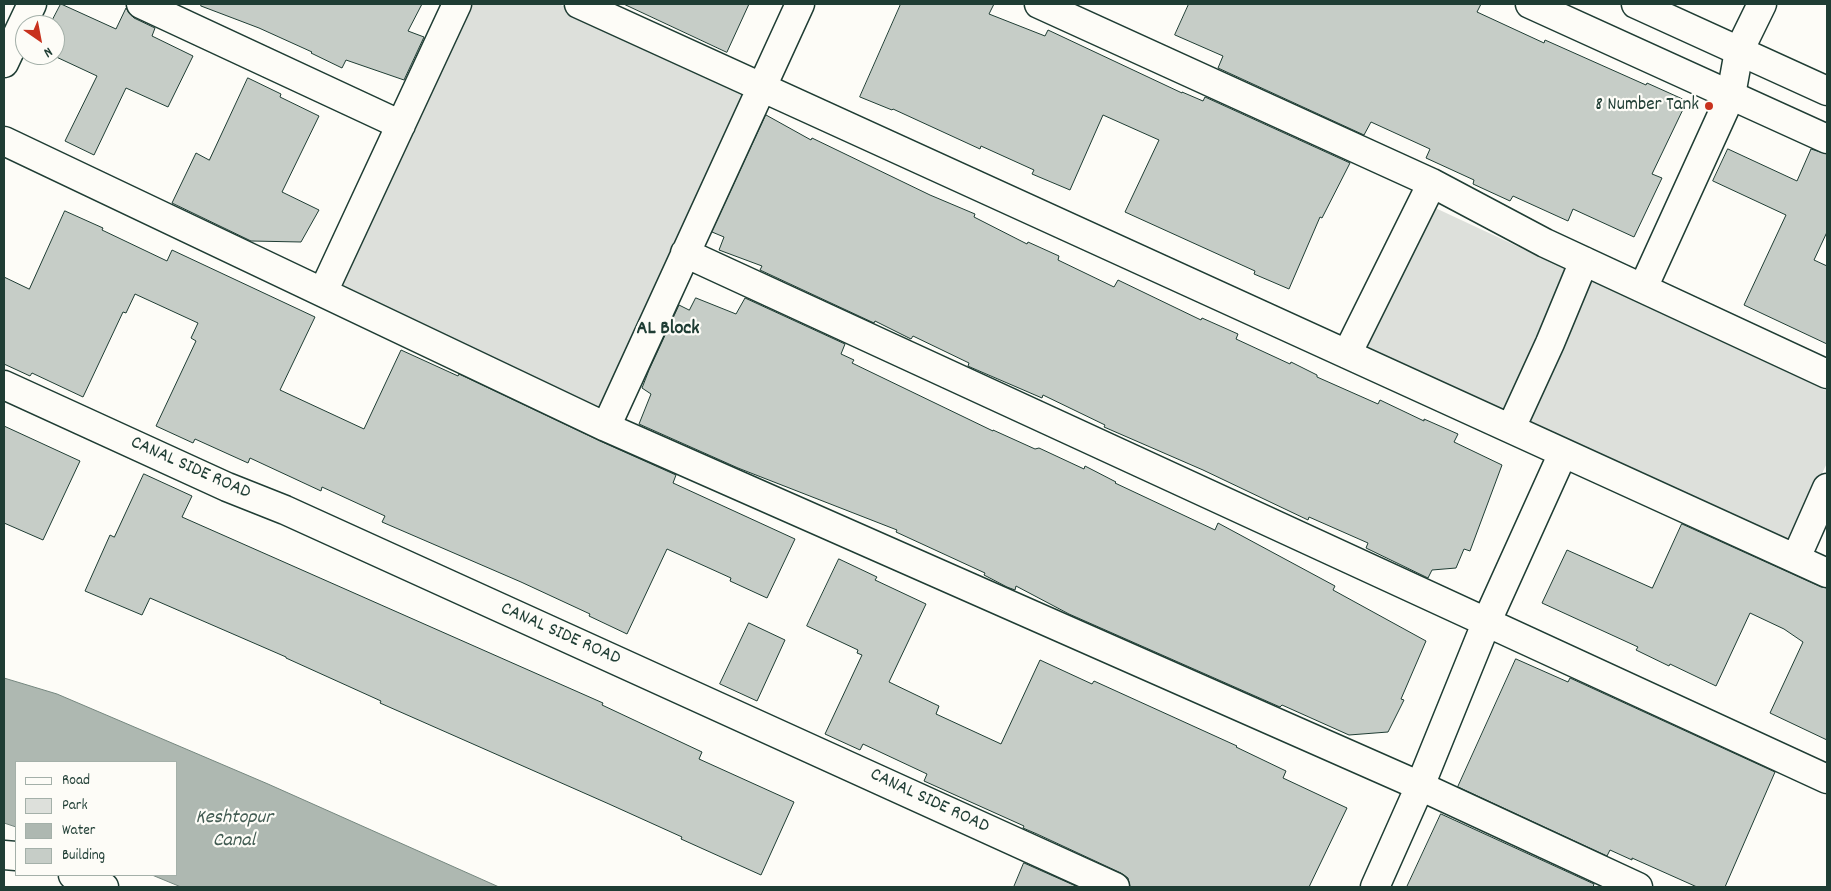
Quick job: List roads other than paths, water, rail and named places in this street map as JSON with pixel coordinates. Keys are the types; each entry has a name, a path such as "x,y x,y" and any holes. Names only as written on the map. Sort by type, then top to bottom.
{"street":[{"path":"4,63 32,4"},
{"path":"141,4 401,125"},
{"path":"323,292 457,4"},
{"path":"579,4 1827,573"},
{"path":"606,427 760,87 800,4"},
{"path":"1039,4 1432,182 1545,243 1827,374"},
{"path":"1530,4 1827,139"},
{"path":"1636,4 1827,91"},
{"path":"1643,288 1731,95 1739,51 1762,4"},
{"path":"4,141 606,427 1420,786 1638,887"},
{"path":"1347,354 1432,182"},
{"path":"685,253 1827,779"},
{"path":"1510,428 1550,343 1584,261"},
{"name":"CANAL SIDE ROAD","path":"4,385 228,487 312,522 1115,887"},
{"path":"1375,887 1420,786 1487,621 1563,453"},
{"path":"1796,558 1827,488"},
{"path":"76,876 104,887"}],"water":[{"name":"Keshtopur Canal","path":"4,678 57,694 268,784 499,887 181,887 154,876 178,876 178,761 15,761 15,827 4,823"}],"place":[{"name":"8 Number Tank","path":"1709,106"}],"district":[{"name":"AL Block","path":"668,330"}]}
